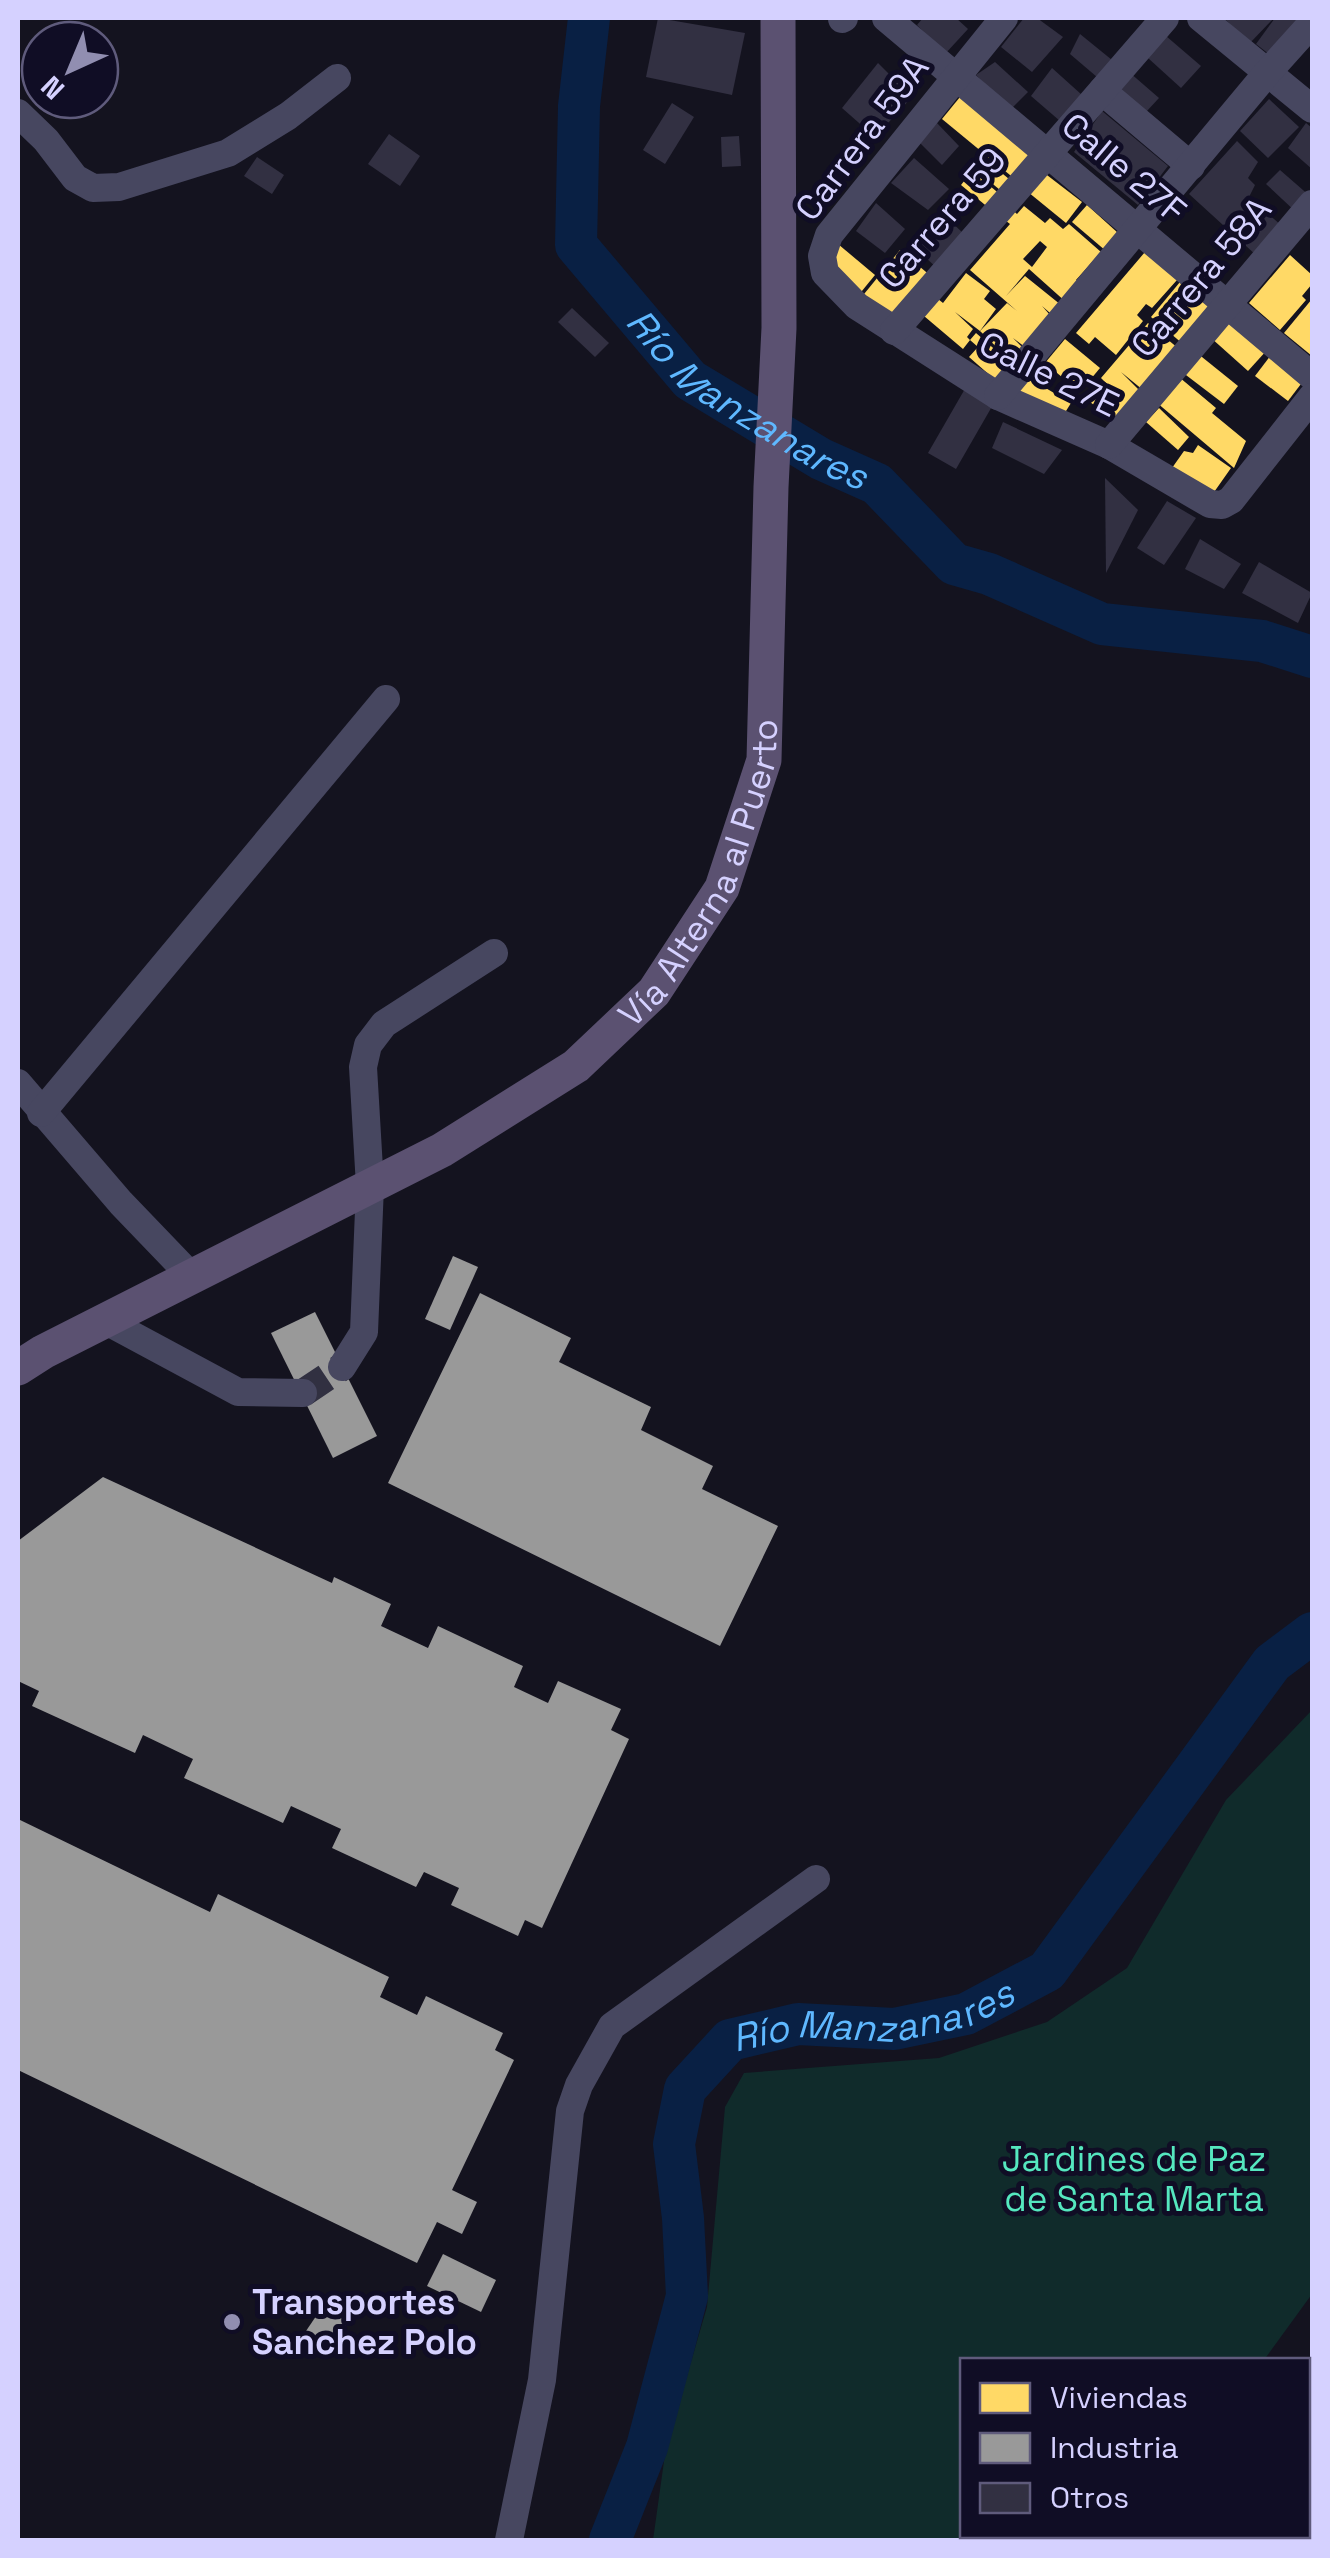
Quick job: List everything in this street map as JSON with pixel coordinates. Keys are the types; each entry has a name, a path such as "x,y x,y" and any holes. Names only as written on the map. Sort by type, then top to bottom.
{"main road":[{"name":"Vía Alterna al Puerto","path":"18,1368 42,1352 442,1150 576,1066 654,992 722,888 764,760 779,328 778,18"}],"street":[{"name":"Calle 27F","path":"886,18 958,74 1312,376"},
{"name":"Carrera 59A","path":"857,306 825,273 822,256 829,235 1004,18"},
{"name":"Carrera 59","path":"894,332 1166,18"},
{"path":"1202,18 1312,109"},
{"path":"998,396 1312,23"},
{"path":"18,113 46,140 75,178 93,188 120,188 228,153 288,116 336,78"},
{"path":"1102,90 1191,166"},
{"name":"Carrera 58A","path":"1109,445 1312,204"},
{"name":"Calle 27E","path":"857,306 998,396 1109,445 1210,504 1222,505 1232,500 1312,397"},
{"path":"41,1113 386,699"},
{"path":"342,1367 364,1332 370,1186 363,1066 368,1045 384,1024 494,953"},
{"path":"18,1084 193,1278"},
{"path":"106,1320 238,1392 303,1393"},
{"path":"510,2540 542,2380 570,2111 579,2084 612,2026 816,1879"}],"green space":[{"name":"Jardines de Paz de Santa Marta","path":"1312,1710 1312,2294 1265,2358 960,2358 960,2538 1195,2540 653,2540 666,2447 707,2307 725,2107 744,2073 939,2058 1047,2022 1127,1968 1226,1800"}],"building: Viviendas":[{"path":"960,97 1034,159 1016,180 942,119"},
{"path":"980,155 1015,184 1006,195 970,165"},
{"path":"972,171 1002,196 990,209 961,185"},
{"path":"1043,172 1082,202 1066,223 1028,192"},
{"path":"1087,205 1118,233 1106,251 1072,222"},
{"path":"1024,206 1045,223 1050,218 1063,229 1069,224 1101,252 1076,280 1082,285 1067,303 1029,269 1006,296 1025,276 1066,309 1057,319 1042,306 1050,315 1029,350 1013,338 1024,349 1012,362 980,331 1007,303 1017,311 970,270 1010,224 1001,217 1009,207 1017,214","holes":["1040,241 1047,247 1032,267 1023,259"]},
{"path":"838,244 875,275 857,297 825,260"},
{"path":"900,250 932,277 893,325 860,299"},
{"path":"1145,252 1177,280 1152,308 1146,304 1137,315 1143,321 1116,355 1095,337 1089,344 1076,333"},
{"path":"1290,255 1312,275 1312,284 1302,296 1306,300 1280,330 1249,303"},
{"path":"966,273 990,291 984,299 996,309 980,331 955,312 973,329 963,349 924,316 938,299 943,303"},
{"path":"1180,282 1212,309 1183,344 1151,317"},
{"path":"1312,299 1312,356 1284,333"},
{"path":"1228,316 1267,350 1248,371 1210,337"},
{"path":"1148,323 1179,349 1143,390 1121,372 1139,390 1118,423 1086,399 1099,381 1122,399 1101,378"},
{"path":"976,333 1016,368 1001,385 969,357 978,347 970,340"},
{"path":"1065,339 1100,368 1080,392 1045,363"},
{"path":"1197,353 1238,386 1224,404 1182,372"},
{"path":"1271,355 1304,380 1288,401 1255,376"},
{"path":"1027,377 1071,403 1061,419 1017,394"},
{"path":"1179,377 1216,408 1212,413 1246,441 1234,468 1156,402"},
{"path":"1159,408 1189,437 1178,450 1146,422"},
{"path":"1198,445 1231,468 1212,495 1172,468 1184,451 1193,453"}],"building: Industria":[{"path":"453,1256 478,1267 450,1330 425,1319"},
{"path":"480,1293 571,1338 559,1362 651,1407 641,1430 713,1466 702,1489 778,1526 720,1646 388,1483"},
{"path":"315,1312 377,1436 333,1458 271,1333"},
{"path":"103,1477 332,1583 334,1577 391,1604 381,1626 428,1648 438,1626 523,1666 514,1687 548,1703 558,1681 621,1709 611,1730 629,1739 542,1928 525,1920 518,1936 451,1905 459,1888 424,1872 416,1887 332,1848 341,1829 291,1806 283,1823 184,1778 193,1759 143,1735 135,1753 32,1706 39,1691 18,1681 18,1541"},
{"path":"18,1819 210,1912 218,1894 389,1977 380,1997 417,2015 426,1996 503,2033 495,2050 514,2060 452,2190 477,2202 462,2234 437,2222 417,2263 18,2070"},
{"path":"443,2254 496,2280 481,2312 427,2286"},
{"path":"329,2297 353,2314 331,2348 306,2331"}],"building: Otros":[{"path":"658,18 745,33 732,95 646,77"},
{"path":"923,18 956,18 968,29 945,54 917,25"},
{"path":"1024,18 1037,18 1063,37 1032,72 1001,47"},
{"path":"1224,18 1274,18 1249,44"},
{"path":"1275,18 1302,18 1274,58 1256,44"},
{"path":"1080,34 1112,60 1097,77 1070,54"},
{"path":"1166,36 1201,66 1181,88 1148,58"},
{"path":"995,62 1028,92 1010,110 976,75"},
{"path":"878,63 912,97 875,137 842,108"},
{"path":"1052,68 1082,95 1060,121 1031,96"},
{"path":"1129,72 1159,98 1146,112 1116,86"},
{"path":"1269,99 1299,127 1268,158 1240,131"},
{"path":"672,103 694,117 665,164 643,150"},
{"path":"1102,111 1168,166 1138,205 1074,152"},
{"path":"936,122 959,146 942,165 919,142"},
{"path":"1306,123 1312,128 1312,169 1288,148"},
{"path":"389,134 420,156 400,186 368,164"},
{"path":"739,136 741,166 722,167 721,137"},
{"path":"1237,141 1258,162 1248,178 1255,185 1249,197 1282,226 1257,256 1189,194"},
{"path":"257,157 284,175 272,194 244,176"},
{"path":"914,158 949,189 928,210 891,183"},
{"path":"1280,170 1311,197 1297,213 1266,184"},
{"path":"876,203 905,229 885,253 856,231"},
{"path":"944,215 965,235 937,268 914,247"},
{"path":"572,308 609,343 595,357 558,322"},
{"path":"966,387 994,403 956,469 928,453"},
{"path":"1003,422 1062,450 1044,474 992,448"},
{"path":"1105,478 1138,510 1106,573"},
{"path":"1167,501 1196,518 1164,565 1137,548"},
{"path":"1200,539 1241,564 1224,589 1185,569"},
{"path":"1259,562 1312,593 1298,623 1242,593"}],"waterway":[{"name":"Río Manzanares","path":"589,18 579,106 576,245 690,380 821,459 877,484 954,564 989,574 1102,624 1262,641 1312,657"},
{"name":"Río Manzanares","path":"610,2540 647,2447 687,2296 674,2144 685,2089 730,2040 798,2024 894,2029 966,2014 1047,1971 1272,1663 1312,1633"},
{"name":"Río Manzanares","path":"1310,2410 1312,2405"}],"tunnel":[{"path":"303,1393 342,1367"}],"place":[{"name":"Transportes Sanchez Polo","path":"232,2322"}]}
